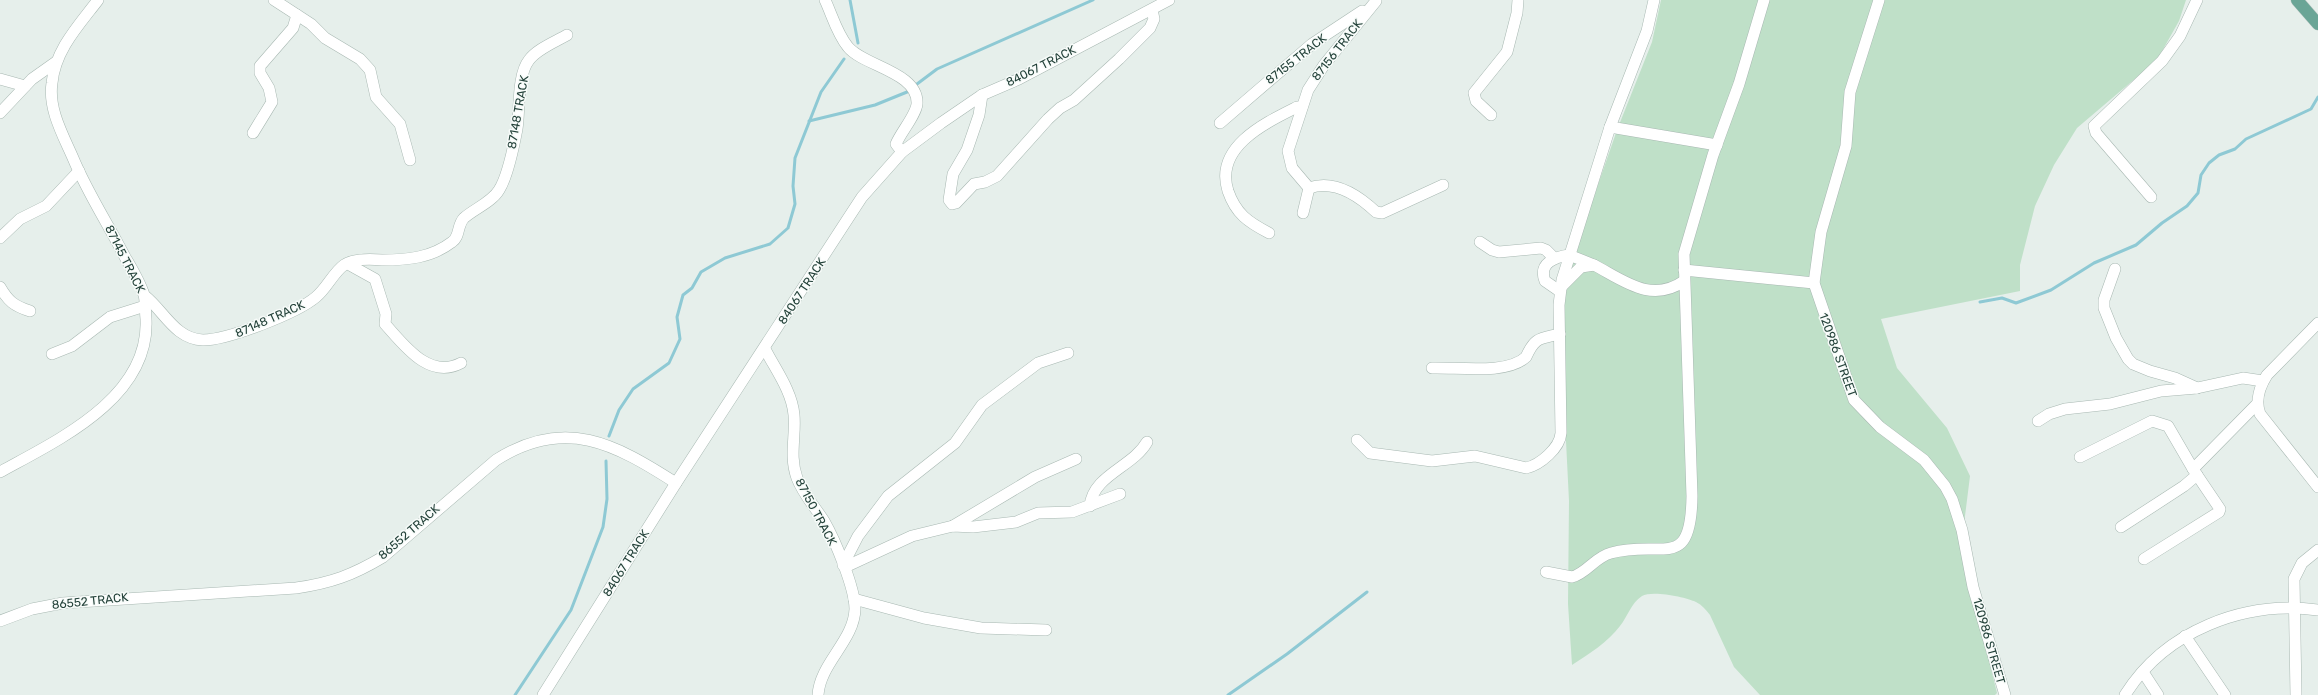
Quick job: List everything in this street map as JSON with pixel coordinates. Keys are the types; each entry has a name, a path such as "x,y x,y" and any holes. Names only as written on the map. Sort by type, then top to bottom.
{"main road":[{"path":"2297,0 2318,24"}],"street":[{"name":"87145 TRACK","path":"0,472 80,426 116,394 130,376 139,360 145,342 145,301 78,171 52,104 52,83 56,62 71,36 98,0"},
{"path":"274,0 297,15 325,38 360,59 370,70 376,97 400,124 410,160"},
{"path":"825,0 847,47 855,53 903,79 915,91 917,103 916,112 900,133 896,144 902,152"},
{"name":"84067 TRACK","path":"543,695 676,483 765,349 862,197 902,152 982,95 1152,10 1169,0"},
{"name":"87156 TRACK","path":"1309,188 1295,173 1288,157 1289,147 1302,107 1311,83 1377,0"},
{"name":"87155 TRACK","path":"1220,123 1312,44 1377,0"},
{"path":"1492,115 1476,102 1473,96 1507,52 1517,13 1518,0"},
{"path":"1357,440 1370,453 1432,461 1475,456 1530,467 1548,456 1559,444 1561,439 1560,289 1569,256 1602,157 1610,127 1647,31 1654,0"},
{"path":"1546,572 1572,577 1603,555 1640,549 1674,548 1687,537 1691,517 1692,496 1684,282 1686,240 1717,145 1739,84 1764,0"},
{"name":"120986 STREET","path":"1879,0 1850,92 1846,146 1821,232 1814,283 1854,400 1880,427 1924,460 1936,473 1948,492 1962,530 1973,586 2005,695"},
{"path":"2151,197 2096,133 2094,126 2162,61 2180,36 2197,0"},
{"path":"982,95 979,115 967,150 953,174 949,200 952,204 956,203 974,184 985,182 997,176 1048,119 1060,108 1074,100 1150,28 1154,19 1152,10"},
{"path":"253,133 272,102 269,88 260,73 261,64 293,28 297,15"},
{"name":"87148 TRACK","path":"145,301 154,303 180,333 192,338 218,339 234,335 299,308 314,299 323,291 344,264 363,260 415,258 427,256 453,242 463,219 499,191 517,129 522,81 526,64 535,55 567,35"},
{"path":"0,113 25,86 56,62"},
{"path":"0,79 25,86"},
{"path":"1269,233 1254,225 1237,211 1227,186 1228,164 1232,153 1249,135 1263,124 1297,107 1302,107"},
{"path":"1610,127 1717,145"},
{"path":"0,238 20,219 46,206 78,171"},
{"path":"1303,213 1309,188 1326,184 1337,186 1376,212 1382,213 1443,185"},
{"path":"1480,242 1495,252 1541,248 1546,250 1554,258"},
{"path":"1560,289 1558,290 1548,284 1543,274 1548,261 1554,258 1569,256 1594,265 1642,291 1670,288 1684,282"},
{"path":"348,264 376,279 386,314 385,324 414,355 442,369 461,363"},
{"path":"1560,289 1581,267 1594,265"},
{"path":"2115,269 2104,300 2104,308 2108,322 2128,359 2150,371 2175,378 2197,388"},
{"path":"1684,270 1738,274 1814,283"},
{"path":"0,287 8,301 30,311"},
{"path":"52,354 72,346 110,317 145,301"},
{"path":"2121,527 2184,486 2256,405 2263,381 2318,323"},
{"path":"1432,368 1492,368 1510,365 1526,357 1529,348 1535,342 1560,334"},
{"name":"87150 TRACK","path":"765,349 793,404 794,416 792,451 797,477 803,491 825,523 844,566 854,599 852,624 823,677 818,695"},
{"path":"844,566 858,536 888,496 955,443 982,405 1038,364 1068,353"},
{"path":"2038,421 2049,414 2065,409 2110,404 2161,391 2197,388 2243,378 2263,381"},
{"path":"2256,405 2260,414 2318,487"},
{"path":"2080,457 2152,420 2168,426 2195,472 2219,506 2219,512 2144,559"},
{"name":"86552 TRACK","path":"0,621 32,609 63,603 296,588 334,581 383,557 496,460 524,445 545,439 564,438 606,444 627,452 676,483"},
{"path":"1090,506 1091,498 1096,488 1135,458 1147,442"},
{"path":"844,566 903,540 952,526 1035,476 1076,459"},
{"path":"952,526 973,526 1016,522 1038,513 1072,512 1120,494"},
{"path":"2296,695 2294,579 2302,563 2318,550"},
{"path":"854,599 924,618 981,628 1046,630"},
{"path":"2125,695 2143,672 2155,660 2186,636 2202,628 2246,612 2266,609 2318,610"},
{"path":"2186,636 2225,695"},
{"path":"2143,672 2158,695"},
{"path":"552,681 554,695"}],"green space":[{"path":"1661,0 2186,0 2179,21 2157,60 2077,128 2054,165 2035,206 2020,265 2020,291 1881,319 1897,368 1947,428 1970,476 1961,548 1997,693 1995,695 1760,695 1734,667 1710,615 1704,608 1691,600 1661,594 1647,594 1638,599 1632,606 1623,622 1610,637 1572,665 1568,604 1569,501 1565,421 1564,292 1566,277 1617,130 1652,42"}],"waterway":[{"path":"850,0 858,43"},
{"path":"917,84 937,69 1093,0"},
{"path":"609,436 619,410 633,389 669,363 680,339 677,317 683,295 692,288 701,272 725,258 770,244 788,228 795,204 793,186 795,158 821,92 844,59"},
{"path":"809,121 875,105 907,92"},
{"path":"1980,302 2002,298 2016,303 2051,290 2094,263 2136,245 2162,223 2187,206 2198,193 2201,175 2209,163 2219,155 2235,149 2246,139 2311,109 2318,97"},
{"path":"515,695 571,610 603,527 607,499 606,461"},
{"path":"1228,695 1287,654 1367,592"}]}
